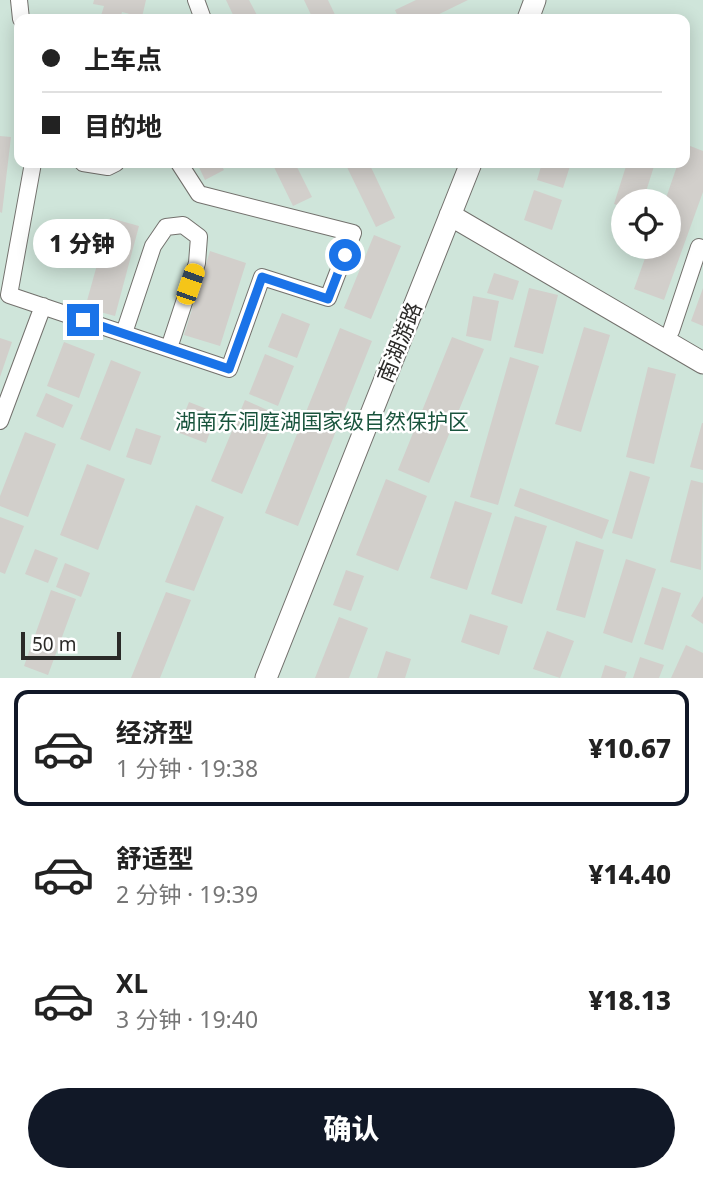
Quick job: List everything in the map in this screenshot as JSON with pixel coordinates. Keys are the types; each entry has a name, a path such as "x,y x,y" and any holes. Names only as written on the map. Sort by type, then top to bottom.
{"main road":[{"name":"南湖游路","path":"266,678 468,168"},
{"path":"452,209 703,349"},
{"path":"452,209 703,363"}],"street":[{"path":"32,168 4,296 43,306 229,369 262,277 328,299 353,233 199,194 182,168"},
{"path":"124,333 153,246 166,227 183,225 199,237 197,263 169,348"},
{"path":"671,331 699,247 703,249"},
{"path":"0,421 43,306"}],"green space":[{"name":"湖南东洞庭湖国家级自然保护区","path":"0,0 703,0 703,678 0,678"}],"building":[{"path":"94,0 146,0 143,14 102,14 104,6 93,4"},
{"path":"226,0 249,0 256,14 233,14"},
{"path":"304,0 328,0 335,14 311,14"},
{"path":"416,0 468,0 439,14 397,14 395,10"},
{"path":"0,136 11,137 2,213 0,212"},
{"path":"690,146 703,151 703,192 681,253 681,189 669,189 676,168 690,168"},
{"path":"199,168 223,168 224,170 205,180"},
{"path":"274,168 298,168 312,197 293,206"},
{"path":"347,168 371,168 395,218 376,227"},
{"path":"541,168 569,168 563,188 537,180"},
{"path":"625,168 653,168 647,189 619,189"},
{"path":"534,190 562,200 552,230 524,220"},
{"path":"110,218 139,226 115,316 85,308"},
{"path":"374,235 401,246 371,319 344,308"},
{"path":"210,251 246,263 220,346 184,335"},
{"path":"645,259 679,259 664,300 634,289"},
{"path":"494,273 519,281 513,300 487,293"},
{"path":"529,288 558,295 543,354 514,347"},
{"path":"703,288 703,326 691,321"},
{"path":"473,296 499,301 491,341 466,336"},
{"path":"282,313 310,324 297,358 268,347"},
{"path":"584,327 610,335 581,432 555,424"},
{"path":"340,328 372,341 298,526 265,513"},
{"path":"452,337 484,349 429,483 398,470"},
{"path":"0,338 12,342 0,377"},
{"path":"64,342 95,354 79,398 47,386"},
{"path":"265,354 294,366 278,406 249,394"},
{"path":"510,357 539,366 498,505 470,497"},
{"path":"111,360 141,372 110,451 80,439"},
{"path":"648,367 676,374 654,464 626,457"},
{"path":"46,393 73,405 63,428 36,416"},
{"path":"245,400 276,414 242,494 211,481"},
{"path":"189,402 217,413 206,443 177,432"},
{"path":"703,423 703,470 690,467"},
{"path":"136,428 161,436 151,465 126,457"},
{"path":"25,432 56,444 28,517 0,506 0,496"},
{"path":"87,464 125,479 98,550 60,535"},
{"path":"630,471 650,477 632,539 612,533"},
{"path":"386,479 427,496 398,571 356,555"},
{"path":"691,480 703,483 701,570 670,562"},
{"path":"520,488 609,520 602,539 514,506"},
{"path":"455,501 492,513 467,590 430,578"},
{"path":"196,505 224,517 194,591 165,582"},
{"path":"515,516 547,526 522,604 491,594"},
{"path":"0,517 24,526 5,574 0,572"},
{"path":"576,541 604,550 585,618 556,610"},
{"path":"35,549 58,558 48,583 25,574"},
{"path":"626,559 656,569 632,643 603,633"},
{"path":"65,563 90,573 81,597 56,587"},
{"path":"346,570 364,576 351,611 333,605"},
{"path":"662,587 681,593 663,650 644,644"},
{"path":"51,590 76,599 48,675 24,666"},
{"path":"166,592 191,600 160,678 131,678"},
{"path":"703,596 703,624 691,616"},
{"path":"470,614 508,626 499,655 461,642"},
{"path":"339,617 368,628 349,678 315,678"},
{"path":"547,631 574,641 560,678 533,669"},
{"path":"686,645 703,653 703,678 671,678"},
{"path":"386,651 411,659 405,678 377,678"},
{"path":"640,657 664,665 659,678 633,678"},
{"path":"605,665 627,672 625,678 601,678"}],"route":[{"path":"83,320 229,369 262,277 328,299 345,255"}]}
